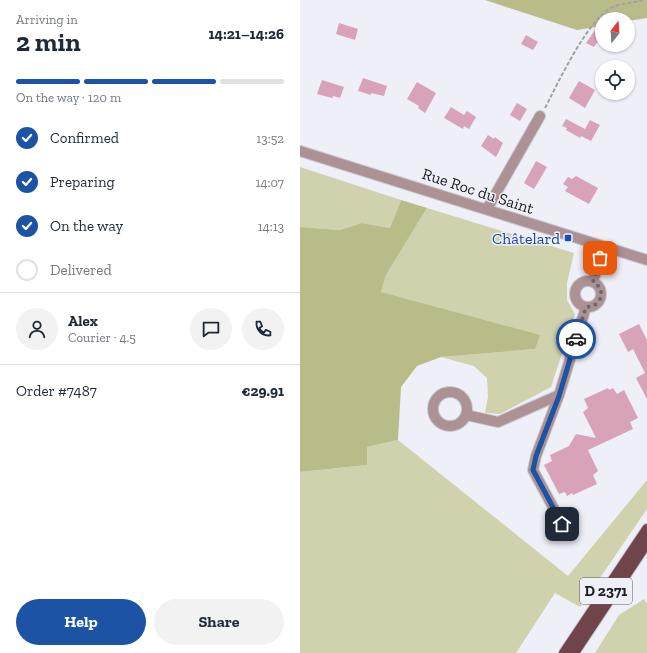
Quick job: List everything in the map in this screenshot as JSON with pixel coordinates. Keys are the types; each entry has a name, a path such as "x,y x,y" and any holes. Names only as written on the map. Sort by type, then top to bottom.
{"main road":[{"name":"D 2371","path":"564,653 647,529"},
{"name":"D 2371","path":"574,653 647,543"}],"street":[{"path":"486,209 540,116"},
{"name":"Rue Roc du Saint","path":"300,151 647,260"},
{"path":"593,282 604,246"},
{"path":"584,282 593,282 601,291 600,300 594,306 586,307 578,303 575,291 577,287 584,282"},
{"path":"562,524 533,470 536,456 559,396 586,307"},
{"path":"466,415 498,422 559,396"}],"path":[{"path":"540,116 581,41 602,14 613,6 643,0"}],"green space":[{"path":"485,0 647,0 647,18 635,20 635,12 595,12 595,27 577,30"},
{"path":"300,167 401,200 390,228 362,223 340,230 300,227"},
{"path":"401,200 427,208 386,275 381,292 540,335 535,349 441,357 417,366 401,387 398,440 367,447 367,465 300,472 300,227 340,230 362,223 390,228"},
{"path":"427,208 574,253 567,283 567,300 575,314 551,387 500,414 485,413 488,397 487,378 474,366 441,357 535,349 381,292 386,275"},
{"path":"398,440 568,576 647,480 647,509 580,607 555,593 516,653 300,653 300,472 367,465 367,447"},
{"path":"644,599 647,604 647,653 595,653 619,615"}],"building":[{"path":"339,23 358,29 355,40 336,34"},
{"path":"595,30 594,47 586,43"},
{"path":"526,35 538,42 533,50 521,44"},
{"path":"363,78 387,86 384,96 371,93 371,95 358,91"},
{"path":"322,80 344,87 340,98 333,96 332,98 317,94"},
{"path":"579,81 595,90 585,108 569,98"},
{"path":"417,82 436,93 425,113 418,108 419,106 407,99"},
{"path":"517,103 527,109 520,121 510,115"},
{"path":"451,107 464,115 467,111 476,117 469,129 464,126 463,129 444,118"},
{"path":"566,119 585,129 590,120 600,125 591,141 581,136 580,138 566,130 567,128 562,126"},
{"path":"488,135 494,139 495,137 503,143 496,157 481,146"},
{"path":"536,161 547,167 534,189 524,183"},
{"path":"576,176 598,188 589,204 565,191 568,187 563,184 568,177 572,179"},
{"path":"639,324 647,340 647,399 636,378 645,373 633,349 628,352 619,334"},
{"path":"608,388 609,390 613,388 617,394 624,390 638,418 630,422 633,429 588,450 598,471 593,475 597,484 573,495 572,493 567,496 565,492 559,494 544,465 552,461 550,455 569,446 576,434 596,438 583,412 588,408 584,399"}],"way so far":[{"path":"576,339 586,307 594,306 600,300 601,291 593,282 600,258"}],"place":[{"name":"Châtelard","path":"568,238"}],"route":[{"path":"562,524 533,470 536,456 559,396 576,339"}]}
